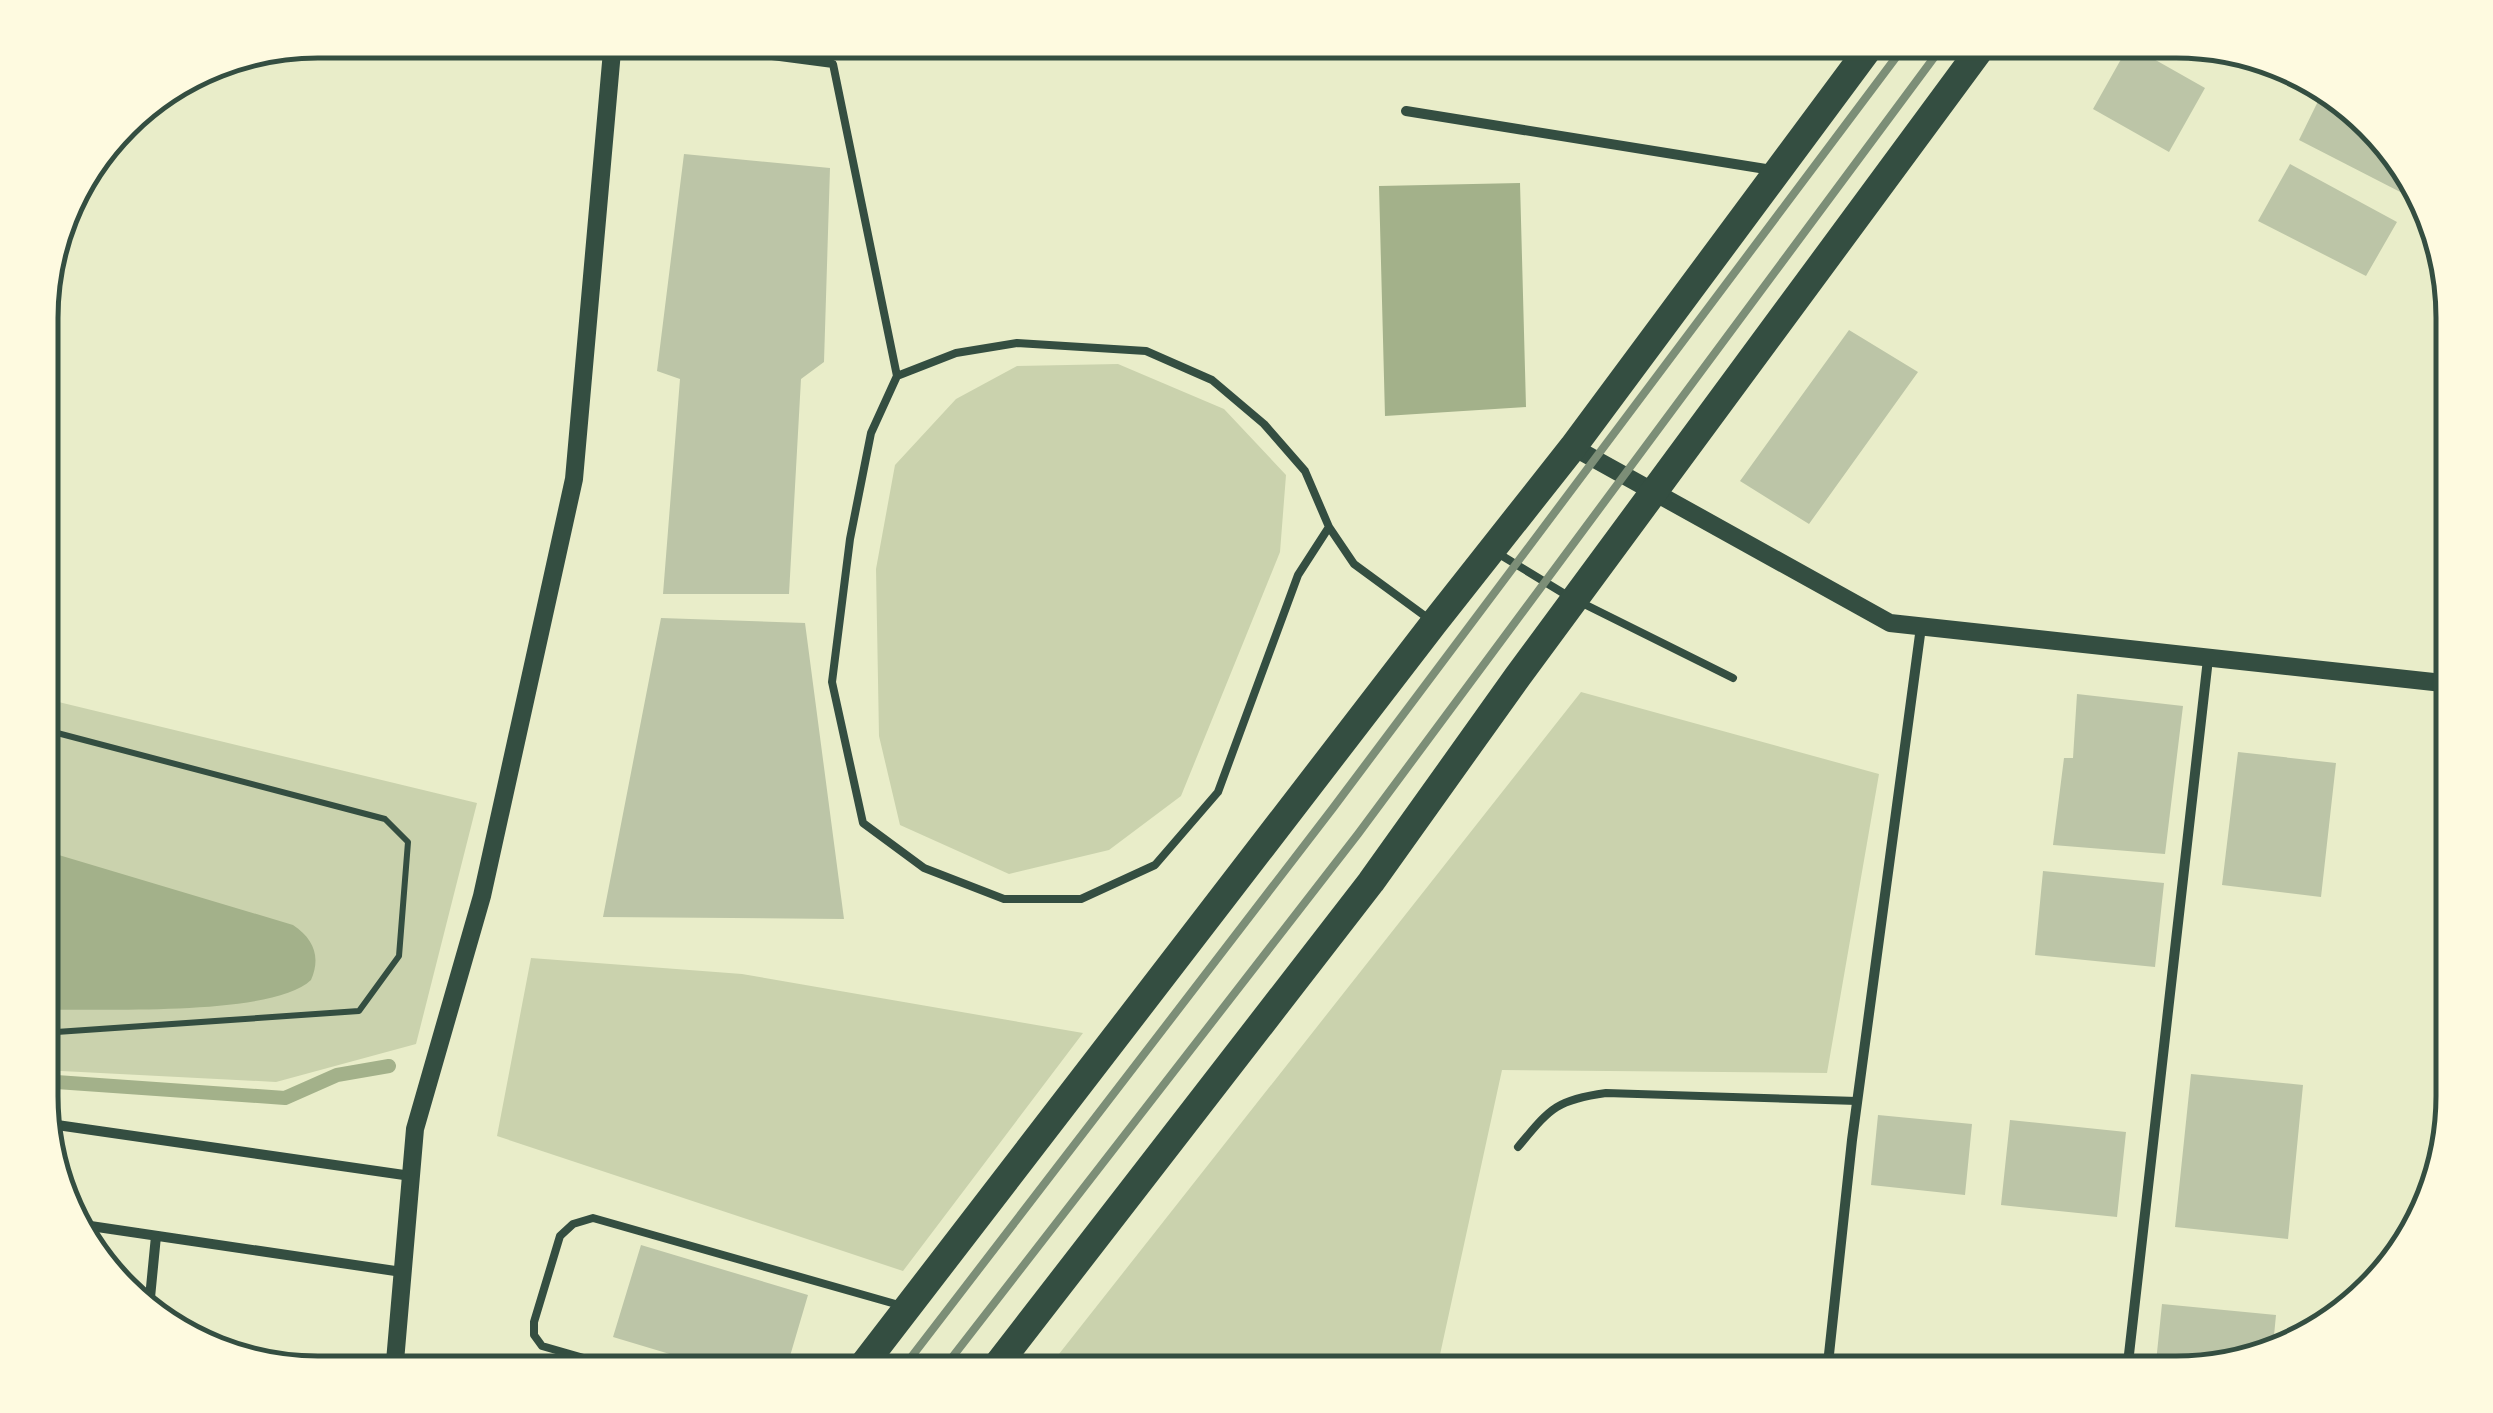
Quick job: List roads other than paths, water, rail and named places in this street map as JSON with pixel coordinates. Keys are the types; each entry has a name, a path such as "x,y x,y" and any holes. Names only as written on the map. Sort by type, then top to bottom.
{"highway":[{"path":"870,1356 1574,447 1862,57"},
{"path":"1004,1356 1371,882 1974,57"}],"street":[{"path":"395,1356 416,1129 482,896 574,479 611,58"},
{"path":"1406,112 1778,171"},
{"path":"1574,447 1890,624 2435,682"},
{"path":"1829,1355 1920,627"},
{"path":"2129,1355 2208,659"},
{"path":"60,1125 411,1176"},
{"path":"93,1226 402,1272"},
{"path":"150,1295 156,1236"}],"lane":[{"path":"785,58 833,64 897,376 872,433 850,539 832,682 864,823 924,868 1004,899 1081,899 1155,866 1218,792 1298,576 1329,526"},
{"path":"897,376 956,353 1017,343 1146,351 1212,380 1264,424 1305,471 1329,526 1354,564 1434,623"},
{"path":"1492,550 1575,600 1733,678"},
{"path":"1518,1148 1550,1110 1574,1098 1858,1101"},
{"path":"576,1356 542,1346 534,1336 534,1322 560,1236 573,1224 592,1218 908,1307"}],"waterway":[{"path":"58,1082 285,1098 337,1075 389,1066"}],"railway":[{"path":"912,1356 1333,808 1896,57"},
{"path":"953,1356 1358,834 1934,57"}]}
